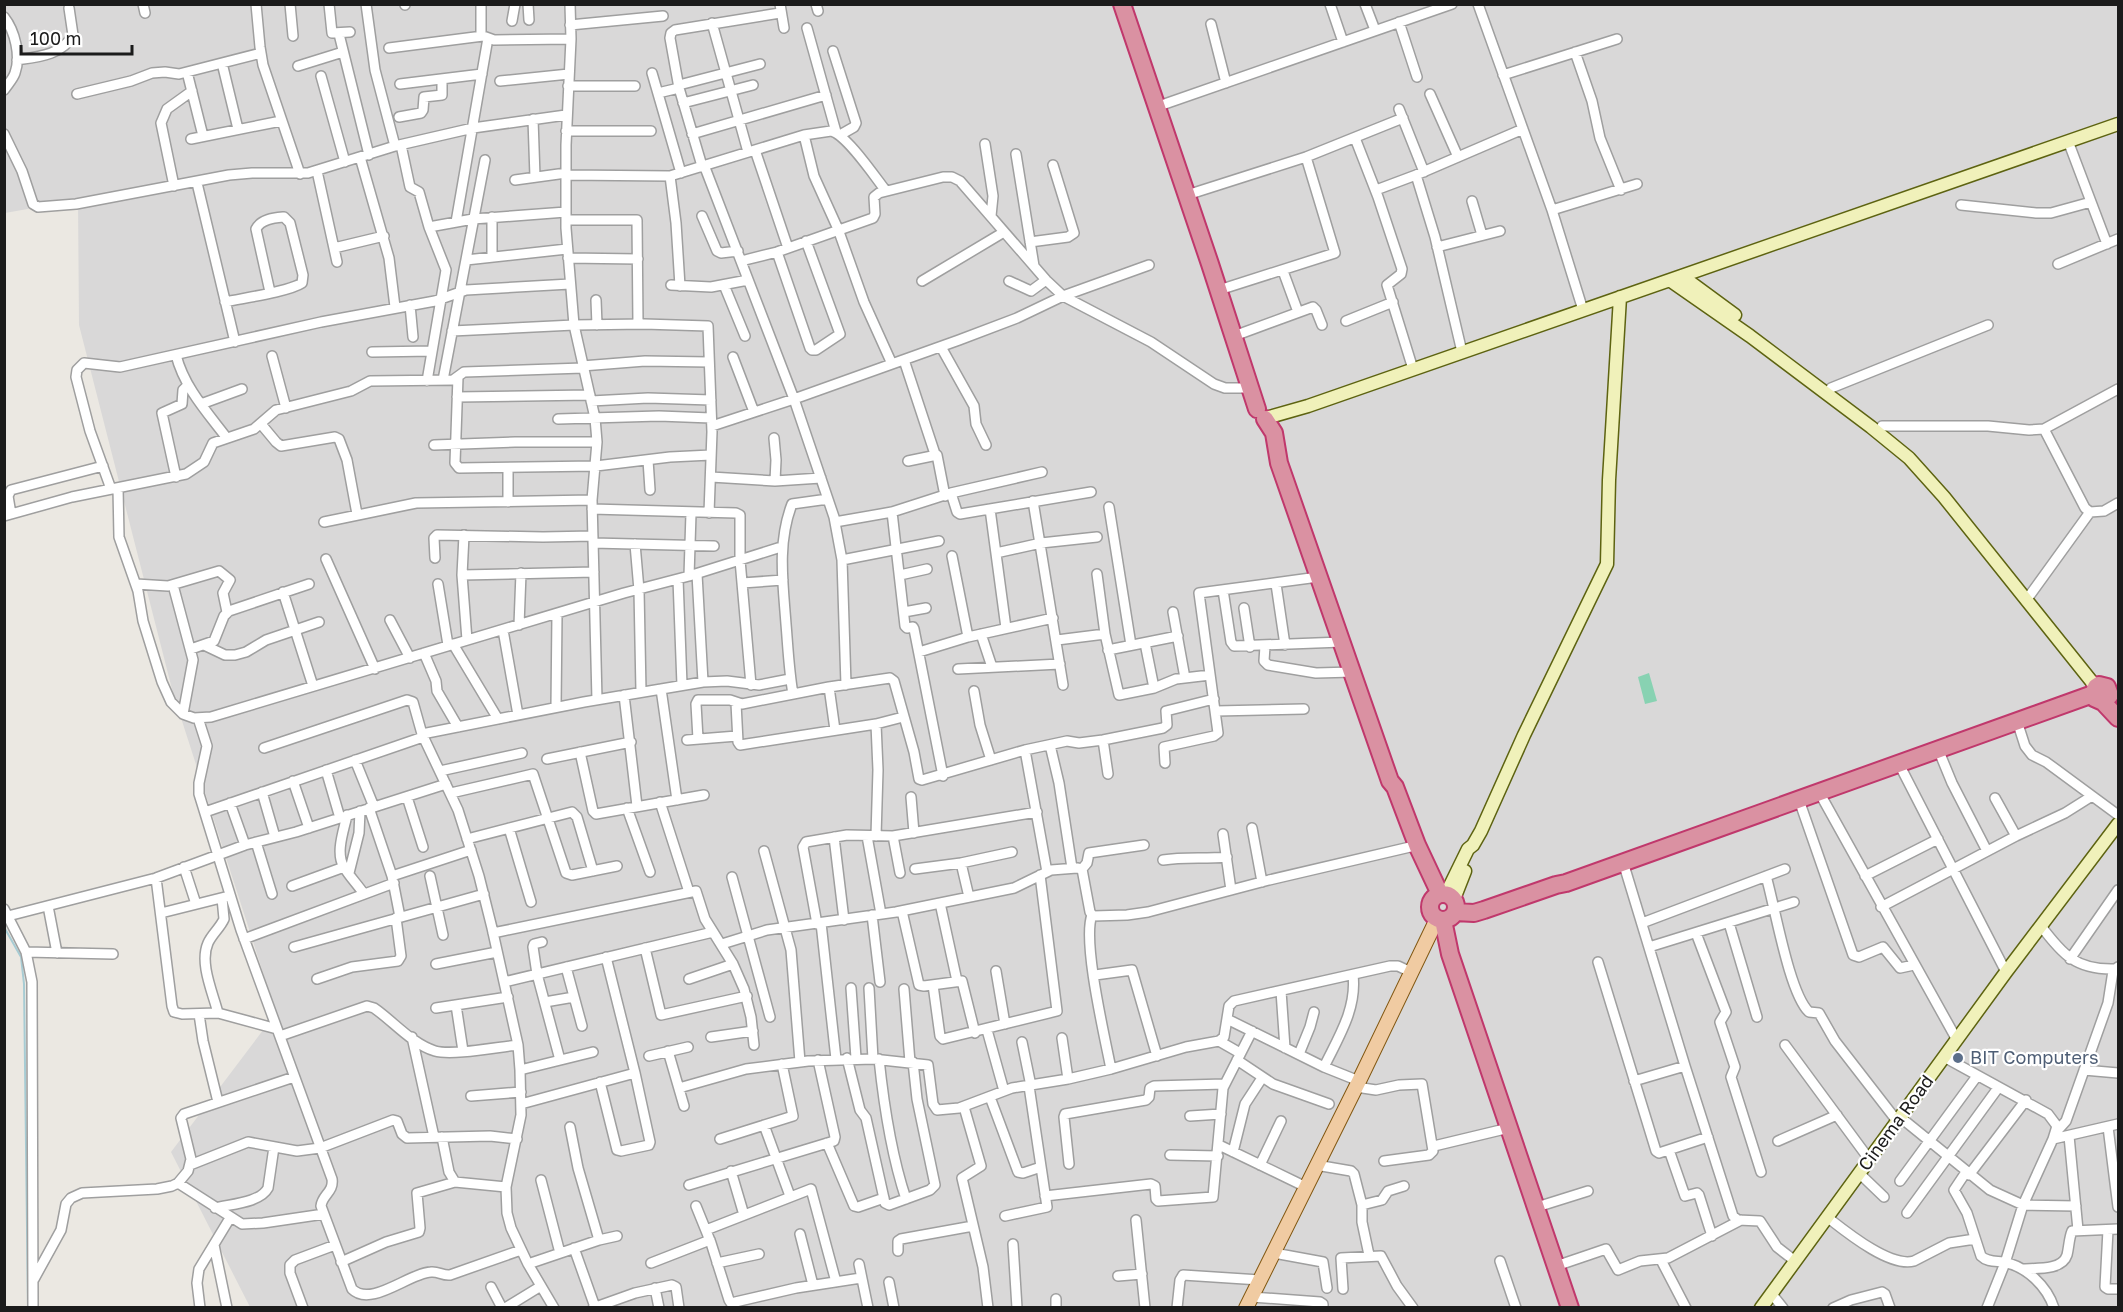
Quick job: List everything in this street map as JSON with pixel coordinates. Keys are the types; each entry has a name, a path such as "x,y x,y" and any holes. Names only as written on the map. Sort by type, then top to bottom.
{"highway":[{"path":"1122,4 1250,388 1274,434 1277,456 1353,672 1410,847 1444,907 1474,913 1484,910 1566,883 2017,721 2106,692 2118,718"},
{"path":"1390,781 1395,787 1444,907 1450,954 1570,1308"}],"main road":[{"path":"1249,1302 1444,907"}],"street":[{"path":"256,4 261,53 281,121 300,174"},
{"path":"290,4 293,36"},
{"path":"329,4 331,31 333,34 344,33 344,52 391,266 395,307"},
{"path":"366,4 375,70 410,188 419,192 429,227 446,267 427,381"},
{"path":"456,222 482,74 484,37 481,4"},
{"path":"512,21 515,4"},
{"path":"528,4 529,20"},
{"path":"570,4 571,39 566,115 566,216 574,325 595,418 597,442 592,505 597,700"},
{"path":"1330,4 1343,42"},
{"path":"1365,4 1375,30"},
{"path":"1156,107 1452,4"},
{"path":"1479,4 1552,210 1583,310"},
{"path":"17,60 48,54 61,48 70,40 73,35 69,8"},
{"path":"784,28 780,9 675,30 671,33 670,38 679,86 692,134 794,399 835,522 842,560 846,685"},
{"path":"570,25 663,16"},
{"path":"4,17 13,30 17,60 15,73 4,90"},
{"path":"1399,22 1417,76"},
{"path":"712,23 738,120 788,248"},
{"path":"1211,24 1226,83"},
{"path":"807,28 838,133 886,191"},
{"path":"389,48 484,37 494,40 571,39"},
{"path":"1503,75 1617,39"},
{"path":"515,180 566,174 670,176 804,135 825,131 838,133 854,127 856,123 833,51"},
{"path":"298,66 344,52"},
{"path":"1575,52 1592,101 1600,138 1621,190"},
{"path":"76,94 158,72 175,75 261,53"},
{"path":"222,63 238,129"},
{"path":"658,93 725,72 760,64"},
{"path":"187,72 203,136"},
{"path":"652,73 681,172"},
{"path":"400,84 482,74"},
{"path":"500,81 569,74"},
{"path":"321,76 345,162"},
{"path":"399,117 421,112 424,97 442,95 442,79"},
{"path":"683,103 753,85"},
{"path":"568,86 635,86"},
{"path":"174,186 161,123 167,109 192,91"},
{"path":"1430,94 1458,157"},
{"path":"692,134 826,95"},
{"path":"1187,195 1306,158 1355,138 1401,113 1420,173 1462,352"},
{"path":"4,134 22,171 32,201 38,207 76,204 252,173 300,174 398,146 473,128 566,115"},
{"path":"533,119 535,177"},
{"path":"191,138 281,121"},
{"path":"1263,415 1308,406 2118,124"},
{"path":"1376,190 1523,129"},
{"path":"566,131 651,131"},
{"path":"804,135 811,169 838,229 864,302 892,364"},
{"path":"1355,138 1376,190 1402,269 1401,274 1387,284 1413,369"},
{"path":"2068,141 2107,244"},
{"path":"985,144 993,196 991,216"},
{"path":"1016,154 1034,266"},
{"path":"1219,290 1330,256 1335,252 1306,158"},
{"path":"443,381 485,160"},
{"path":"1030,242 1068,237 1074,233 1053,165"},
{"path":"317,171 337,262"},
{"path":"670,176 676,223 675,286 698,288 748,280"},
{"path":"702,216 717,251 740,256 777,252 874,217 874,197 879,193 943,177 952,177 960,181 1046,280 1063,296 1151,342 1214,384 1225,388 1250,388"},
{"path":"197,183 235,342"},
{"path":"1552,210 1637,184"},
{"path":"1472,201 1482,236"},
{"path":"1961,205 2051,213 2091,202"},
{"path":"429,227 492,217 566,216 636,219 638,223 638,324"},
{"path":"225,302 270,292 297,286 303,281 290,223 284,217 265,220 256,229 270,292"},
{"path":"492,217 492,257"},
{"path":"1437,247 1500,231"},
{"path":"922,281 1004,232"},
{"path":"334,248 384,236"},
{"path":"2058,264 2118,239"},
{"path":"777,252 810,348 816,350 840,334 806,241"},
{"path":"466,260 568,254 638,259"},
{"path":"558,419 659,416 712,422 754,412 941,347 1017,318 1063,296 1149,265"},
{"path":"1283,271 1298,312"},
{"path":"1677,279 1831,388 1914,453 2106,692"},
{"path":"1677,279 1871,426 1909,458 2106,692"},
{"path":"1009,281 1031,291 1046,280"},
{"path":"570,284 460,291 442,299 395,307 116,368 87,362 78,367 76,377 90,431 103,466 115,489 119,537 136,584 146,632 171,702 183,714 198,718 211,717 781,547"},
{"path":"724,285 745,336"},
{"path":"1444,907 1468,849 1473,845 1607,564 1609,480 1620,297"},
{"path":"596,300 597,324"},
{"path":"1346,321 1393,302"},
{"path":"410,305 413,337"},
{"path":"1234,336 1314,307 1322,325"},
{"path":"452,331 597,324 707,326 712,422 709,513"},
{"path":"1831,388 1988,326"},
{"path":"941,347 974,406 976,424 987,445"},
{"path":"372,352 432,351"},
{"path":"176,355 188,385 226,437"},
{"path":"272,356 286,408"},
{"path":"733,357 754,412"},
{"path":"904,360 948,495 957,513 1091,492"},
{"path":"103,466 11,490 8,496 8,515 72,497 176,477 200,467 213,444 226,437 254,429 273,412 351,391 372,380 443,381 455,380 464,372 582,367 645,361 709,362"},
{"path":"458,377 455,463 457,468 596,466 711,455"},
{"path":"176,477 162,413 182,404 183,390 188,385"},
{"path":"201,404 242,389"},
{"path":"1882,426 1988,426 2029,430 2044,429 2117,394"},
{"path":"457,398 711,400"},
{"path":"261,424 282,446 335,437 339,439 347,460 357,514"},
{"path":"2044,429 2085,508 2090,512 2104,511 2118,503"},
{"path":"774,438 775,481"},
{"path":"434,445 597,442"},
{"path":"908,461 935,454"},
{"path":"648,460 650,490"},
{"path":"508,468 508,502"},
{"path":"835,522 892,512 948,495 1042,472"},
{"path":"711,477 775,481 821,478"},
{"path":"793,694 781,547 792,504 828,499"},
{"path":"1033,501 1063,685"},
{"path":"324,522 416,503 508,502 592,505 692,513 736,513 740,515 740,560 751,685"},
{"path":"1110,507 1131,645"},
{"path":"990,509 1006,628"},
{"path":"892,512 906,627 913,628 919,652 943,776"},
{"path":"2030,595 2090,512"},
{"path":"692,513 691,546 703,682"},
{"path":"464,535 462,575 468,640"},
{"path":"435,558 436,536 593,539 635,544 714,546"},
{"path":"996,553 1041,543 1097,537"},
{"path":"842,560 939,541"},
{"path":"635,544 639,590 641,692"},
{"path":"952,556 968,637"},
{"path":"326,559 375,669"},
{"path":"900,575 927,569"},
{"path":"136,584 158,587 173,585 213,572 220,572 230,581 223,593 227,612 216,639 212,643 191,649"},
{"path":"462,575 594,572"},
{"path":"519,625 521,573"},
{"path":"1097,574 1105,634 1119,695 1154,688 1173,680 1210,675"},
{"path":"1165,763 1163,750 1165,747 1218,734 1198,594 1201,591 1276,584 1318,577"},
{"path":"678,579 682,685"},
{"path":"742,583 783,580"},
{"path":"227,612 309,584"},
{"path":"438,584 451,645 498,719"},
{"path":"1276,584 1285,645"},
{"path":"173,585 193,663 183,714"},
{"path":"1223,590 1231,644 1236,647 1342,642"},
{"path":"283,592 313,686"},
{"path":"904,612 926,608"},
{"path":"1244,608 1250,646"},
{"path":"1173,612 1185,678"},
{"path":"556,707 557,614"},
{"path":"919,652 968,637 1053,618"},
{"path":"390,620 410,658"},
{"path":"204,645 225,655 235,655 246,652 262,641 319,622"},
{"path":"503,630 518,715"},
{"path":"981,634 992,667"},
{"path":"1056,640 1105,634"},
{"path":"1108,650 1178,636"},
{"path":"1144,643 1154,688"},
{"path":"1265,646 1263,660 1268,665 1316,673 1353,672"},
{"path":"424,653 436,681 437,691 458,727"},
{"path":"958,669 1060,664"},
{"path":"205,812 422,735 556,707 682,685 727,681 765,685 790,679"},
{"path":"698,739 697,701 730,700 742,704 829,687 892,679 914,752 919,778 922,780 943,776 1025,750 1067,741 1081,743 1103,740 1165,727 1167,724 1165,712 1214,699"},
{"path":"829,687 835,730"},
{"path":"661,689 677,800"},
{"path":"974,691 980,725 991,760"},
{"path":"624,695 637,806"},
{"path":"264,748 407,699 413,702 422,735 448,789 471,850 484,894 508,997 518,1045 521,1092 517,1139 506,1187 508,1221 528,1264 554,1308"},
{"path":"736,703 738,743 742,745 876,724 903,717"},
{"path":"1216,711 1304,709"},
{"path":"198,718 207,746 199,783 226,897 244,939 333,1183 321,1204 352,1289 363,1295 378,1292 431,1272 450,1275 521,1250"},
{"path":"2017,721 2025,746 2032,755 2046,762 2118,815"},
{"path":"876,724 878,770 871,836 880,982"},
{"path":"687,740 737,736"},
{"path":"1103,740 1108,774"},
{"path":"547,759 631,742"},
{"path":"1050,745 1077,869 1092,915 1089,927 1111,1069"},
{"path":"1938,749 1952,783 1988,851"},
{"path":"933,985 942,1039 987,1030 1058,1010 1037,812 1025,750"},
{"path":"580,752 594,813 600,814 704,795"},
{"path":"440,771 522,753"},
{"path":"317,979 352,967 398,961 401,956 393,880 368,809 355,760"},
{"path":"1899,764 2006,972"},
{"path":"326,770 344,817 340,853 347,870 364,894"},
{"path":"33,1308 33,999 31,970 26,952 6,912 48,906 156,878 245,845 309,828 407,796 531,773 536,778 547,818 567,874 617,866"},
{"path":"293,781 309,828"},
{"path":"262,792 276,837"},
{"path":"1819,792 1957,1040"},
{"path":"407,796 423,847"},
{"path":"1881,907 2016,836 2065,813 2092,796"},
{"path":"911,797 914,833"},
{"path":"1995,798 2016,836"},
{"path":"1799,800 1854,956 1859,957 1883,947 1900,968 1914,964"},
{"path":"230,802 245,845"},
{"path":"660,802 689,892"},
{"path":"627,808 650,872"},
{"path":"347,870 368,809"},
{"path":"467,839 570,812 575,813 593,871"},
{"path":"836,1059 819,923 803,844 808,841 834,837 893,836 1037,812"},
{"name":"Cinema Road","path":"1761,1308 2006,972 2118,824"},
{"path":"509,828 531,902"},
{"path":"1252,828 1262,882"},
{"path":"1223,834 1231,890"},
{"path":"893,836 900,873"},
{"path":"834,837 844,920"},
{"path":"1865,876 1938,839"},
{"path":"256,842 272,894"},
{"path":"722,944 767,930 877,915 1020,886 1043,873 1077,869 1087,863 1089,853 1144,845"},
{"path":"1092,915 1127,915 1148,912 1410,847"},
{"path":"244,939 364,894 393,880 471,850"},
{"path":"765,850 793,961 800,1062"},
{"path":"915,869 961,863 1012,852"},
{"path":"1162,861 1227,857"},
{"path":"1623,862 1732,1213 1736,1219 1760,1221 1776,1245 1795,1261"},
{"path":"961,863 969,897"},
{"path":"184,867 196,904"},
{"path":"1642,923 1785,869"},
{"path":"292,886 347,870"},
{"path":"430,876 443,935"},
{"path":"1767,876 1793,980 1801,1001 1809,1012 1820,1013 1835,1041 1899,1119 1990,1190 2023,1205 2076,1206"},
{"path":"732,877 770,1017"},
{"path":"156,878 173,1009 178,1014 218,1013 278,1033 367,1006 379,1011 434,1051 463,1051 518,1045"},
{"path":"2070,959 2118,890"},
{"path":"493,933 697,891 703,912 733,964 747,996 754,1045"},
{"path":"294,947 484,894"},
{"path":"161,913 226,897"},
{"path":"218,1013 205,954 209,940 224,919 226,897"},
{"path":"1649,947 1794,902"},
{"path":"940,903 957,981"},
{"path":"48,906 57,953"},
{"path":"902,910 919,984 963,982 975,1033"},
{"path":"1730,923 1757,1017"},
{"path":"2041,926 2057,947 2070,959 2099,970 2116,968 2108,1003 2066,1121 2055,1135"},
{"path":"504,982 713,932"},
{"path":"1696,933 1725,1012 1720,1022 1735,1067 1731,1077 1761,1172"},
{"path":"542,942 533,946 537,974 560,1060"},
{"path":"645,948 661,1015 747,996"},
{"path":"26,952 113,954"},
{"path":"436,964 497,952"},
{"path":"600,1082 617,1150 648,1146 650,1142 635,1073 606,957"},
{"path":"1598,962 1656,1151 1659,1153 1708,1137"},
{"path":"690,979 733,964"},
{"path":"679,1088 746,1069 782,1064 852,1058 911,1062 929,1066 933,1104 937,1110 942,1111 964,1107 1004,1090 1068,1079 1186,1047 1219,1041 1224,1037 1232,1002 1392,966 1411,972"},
{"path":"567,967 582,1026"},
{"path":"1095,975 1132,970 1156,1056"},
{"path":"996,971 1005,1024"},
{"path":"1324,1067 1350,1012 1354,991 1353,975"},
{"path":"851,988 852,1058 860,1110 866,1118 884,1198 886,1204 889,1205 933,1189 935,1185 911,1062 904,989"},
{"path":"869,988 876,1059 887,1126 906,1199"},
{"path":"1281,991 1285,1047"},
{"path":"436,1008 508,997"},
{"path":"545,1002 574,997"},
{"path":"456,1005 463,1051"},
{"path":"1299,1054 1314,1012"},
{"path":"199,1014 218,1102"},
{"path":"1227,1019 1358,1084 1376,1090 1399,1085 1422,1084 1434,1146 1433,1152 1429,1155 1384,1161"},
{"path":"987,1030 1004,1090"},
{"path":"711,1036 753,1031"},
{"path":"1045,1196 1151,1184 1155,1186 1155,1199 1158,1201 1212,1197 1224,1084 1252,1031"},
{"path":"412,1037 438,1137 449,1172 455,1182"},
{"path":"1062,1038 1068,1079"},
{"path":"1219,1041 1262,1078 1287,1090 1329,1104"},
{"path":"1005,1216 1046,1208 1022,1042"},
{"path":"1785,1045 1869,1159"},
{"path":"649,1056 688,1047"},
{"path":"520,1070 593,1052"},
{"path":"668,1052 684,1106"},
{"path":"1944,1057 2026,1101 2053,1118 2057,1126 2023,1205 2005,1263 1987,1308"},
{"path":"689,1185 834,1141 818,1060"},
{"path":"720,1139 794,1115 782,1064"},
{"path":"1634,1081 1685,1065"},
{"path":"2084,1070 2118,1073"},
{"path":"521,1104 635,1073"},
{"path":"1900,1181 1977,1076"},
{"path":"33,1282 61,1230 65,1208 71,1198 82,1193 166,1188 178,1183 190,1165 191,1151 181,1116 294,1077"},
{"path":"1233,1152 1245,1104 1262,1078"},
{"path":"1069,1164 1065,1114 1146,1100 1149,1098 1150,1088 1154,1086 1224,1084"},
{"path":"1907,1213 1998,1088"},
{"path":"471,1096 521,1092"},
{"path":"990,1097 1018,1172 1023,1173 1041,1167"},
{"path":"2026,1101 1954,1190 1967,1213 1982,1258 2022,1269 2044,1290 2054,1308"},
{"path":"964,1107 981,1166 962,1178 983,1267 988,1308"},
{"path":"1190,1116 1221,1114"},
{"path":"1778,1141 1837,1115"},
{"path":"190,1165 243,1143 297,1151 320,1148 393,1120 397,1121 402,1134 407,1138 490,1136 517,1139"},
{"path":"1260,1165 1281,1121"},
{"path":"2055,1135 2069,1136 2118,1124"},
{"path":"764,1125 790,1196"},
{"path":"570,1127 578,1168 599,1239"},
{"path":"2108,1127 2118,1207"},
{"path":"1434,1146 1509,1128"},
{"path":"2069,1136 2078,1230"},
{"path":"827,1143 855,1206 884,1198"},
{"path":"1219,1145 1306,1187"},
{"path":"215,1208 256,1198 267,1192 274,1147"},
{"path":"1670,1150 1685,1196 1697,1193 1699,1195 1712,1236"},
{"path":"1170,1155 1218,1156"},
{"path":"1316,1165 1354,1173 1362,1205 1362,1222 1369,1256"},
{"path":"731,1172 744,1215"},
{"path":"1859,1173 1884,1197"},
{"path":"541,1180 560,1253"},
{"path":"341,1262 380,1244 417,1233 420,1228 417,1193 455,1182 506,1187"},
{"path":"178,1183 242,1224 324,1214"},
{"path":"1362,1205 1382,1200 1388,1191 1404,1186"},
{"path":"706,1230 808,1189 813,1191 836,1282"},
{"path":"1537,1207 1588,1191"},
{"path":"696,1206 733,1305 813,1285 861,1278"},
{"path":"1827,1216 1867,1246 1908,1262 1949,1243 1975,1239"},
{"path":"200,1308 197,1275 230,1218"},
{"path":"1136,1220 1145,1308"},
{"path":"1556,1266 1606,1249 1618,1270 1640,1261 1661,1260 1741,1220"},
{"path":"898,1251 898,1241 901,1239 973,1226"},
{"path":"2022,1269 2061,1264 2067,1256 2071,1232 2118,1229"},
{"path":"2108,1230 2105,1287 2118,1288"},
{"path":"800,1234 813,1285"},
{"path":"528,1264 599,1239 617,1236"},
{"path":"651,1263 710,1240"},
{"path":"1014,1244 1017,1308"},
{"path":"214,1245 227,1308"},
{"path":"303,1308 290,1274 290,1265 295,1260 335,1245"},
{"path":"574,1248 594,1307 655,1288 674,1285 679,1308"},
{"path":"1274,1253 1323,1262 1327,1288"},
{"path":"717,1263 759,1254"},
{"path":"1343,1289 1341,1258 1382,1257 1397,1286 1413,1308"},
{"path":"1661,1260 1686,1308"},
{"path":"1500,1261 1516,1308"},
{"path":"859,1264 868,1308"},
{"path":"1118,1276 1142,1274"},
{"path":"1177,1308 1180,1280 1183,1275 1260,1280"},
{"path":"889,1282 894,1308"},
{"path":"491,1287 503,1308 541,1286"},
{"path":"655,1288 659,1308"},
{"path":"1833,1308 1851,1300 1882,1292 1890,1308"},
{"path":"1772,1293 1783,1308"},
{"path":"1249,1302 1322,1303 1323,1308"}],"shaded area":[{"path":"5,5 2118,5 2118,1307 250,1307 171,1152 276,1013 173,693 79,325 78,200 5,213"}],"green space":[{"path":"1649,673 1657,701 1645,704 1638,677"}],"waterway":[{"path":"4,927 21,957 24,984 28,1308"}],"place":[{"name":"BIT Computers","path":"1958,1058"}]}
